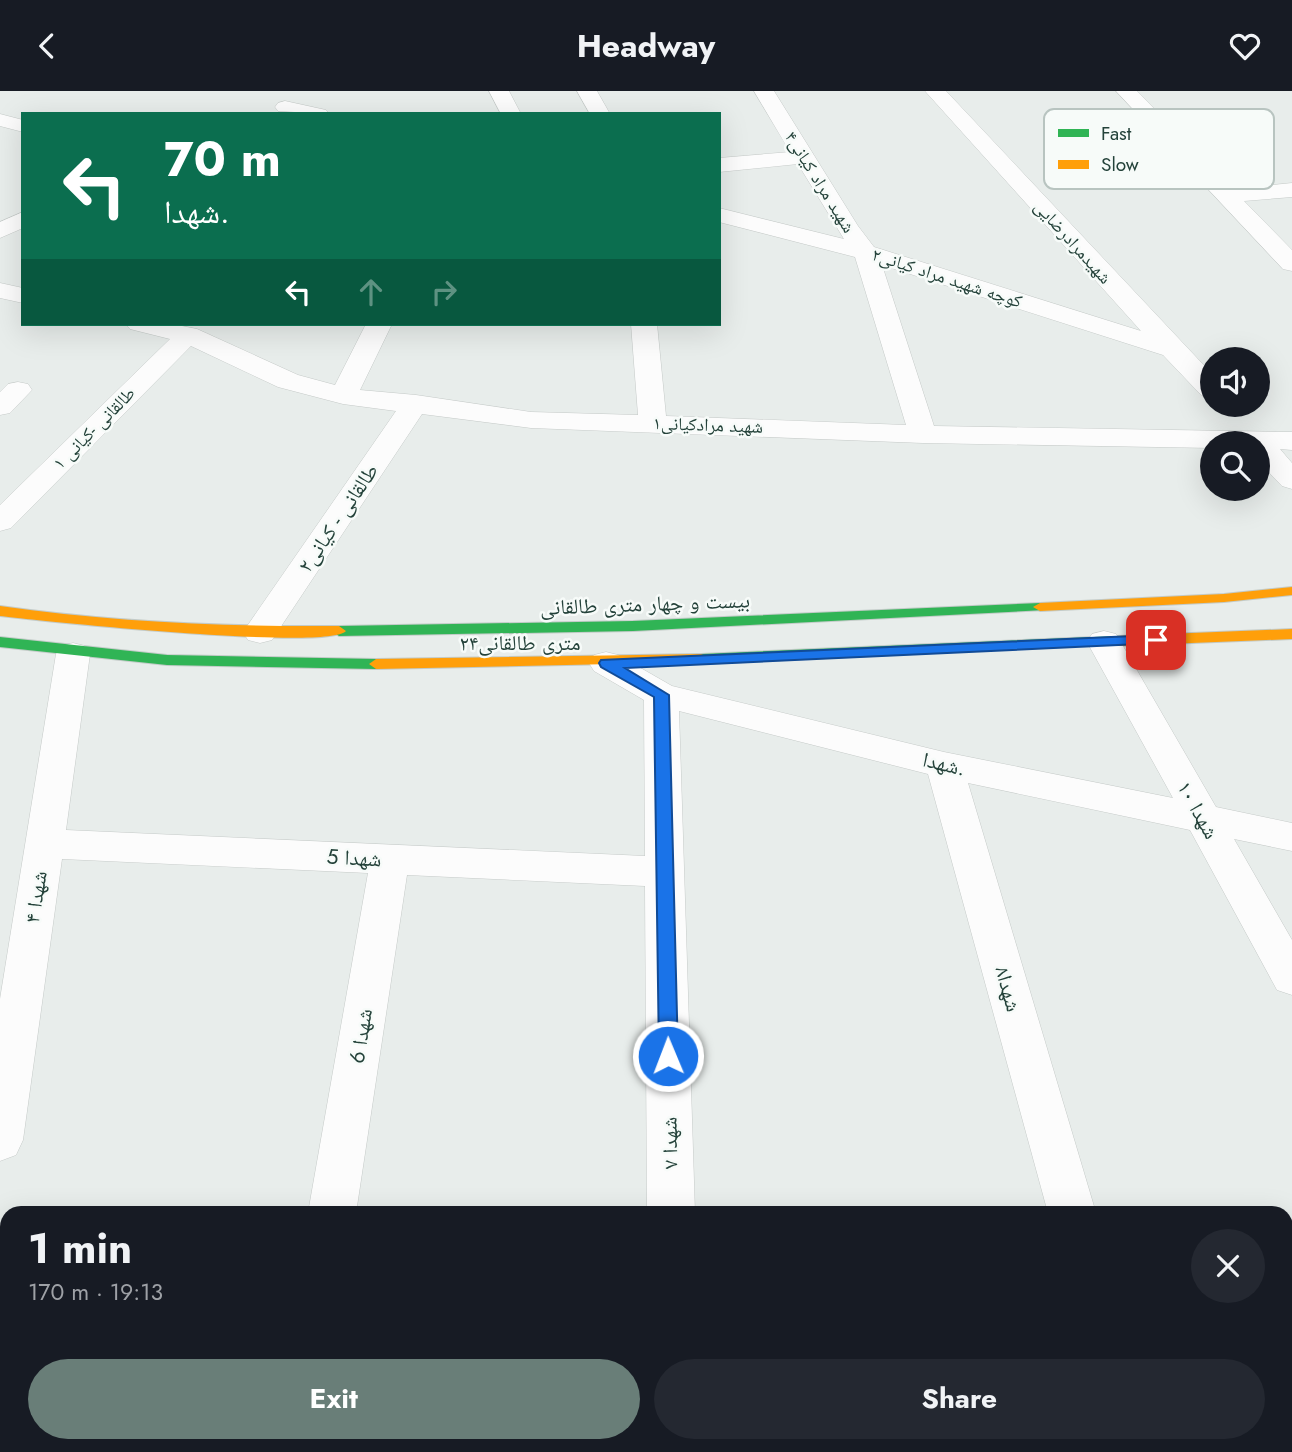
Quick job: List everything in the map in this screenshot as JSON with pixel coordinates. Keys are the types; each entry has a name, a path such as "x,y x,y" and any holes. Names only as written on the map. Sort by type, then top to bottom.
{"main road":[{"name":"بیست و چهار متری طالقانی","path":"0,611 42,618 260,632 560,629 1224,598 1292,591"},
{"name":"۲۴متری طالقانی","path":"0,642 73,654 239,665 606,663 1292,634"}],"street":[{"path":"499,91 510,112"},
{"path":"587,91 599,112"},
{"name":"شهید مراد کیانی۴","path":"764,91 848,229 866,252 923,433"},
{"name":"شهیدمرادرضایی","path":"935,91 1200,377"},
{"path":"1126,91 1143,109"},
{"path":"282,104 312,112"},
{"path":"0,120 21,125"},
{"path":"721,165 806,157"},
{"path":"1220,189 1292,264"},
{"path":"1226,195 1292,190"},
{"name":"کوچه شهید مراد کیانی۲","path":"721,216 866,252 1172,349"},
{"path":"0,232 21,220"},
{"path":"0,232 21,239"},
{"path":"0,290 21,295"},
{"name":"شهید مرادکیانی۱","path":"148,326 188,335 288,381 343,396 416,403 531,420 1200,440"},
{"path":"343,396 378,326"},
{"path":"644,326 653,423"},
{"name":"طالقانی -کیانی ۱","path":"0,522 188,335"},
{"name":"طالقانی - کیانی۲","path":"260,632 416,403"},
{"path":"1237,417 1248,431"},
{"name":"شهید مرادکیانی۱","path":"1270,442 1292,441"},
{"path":"1270,456 1292,480"},
{"name":"شهدا ۱۰","path":"1104,642 1292,978"},
{"name":"شهدا ۴","path":"0,1140 73,654"},
{"name":"شهدا.","path":"606,663 662,695 944,765 1292,837"},
{"name":"شهدا ۷","path":"662,695 671,1206"},
{"name":"شهدا۸","path":"944,765 1070,1206"},
{"name":"شهدا 5","path":"44,845 665,872"},
{"name":"شهدا 6","path":"333,1206 390,860"}],"traffic: fast":[{"path":"339,631 633,626 1040,607"},
{"path":"701,659 1117,641"},
{"path":"0,642 167,660 376,664"}],"traffic: slow":[{"path":"1040,607 1224,598 1292,591"},
{"path":"0,611 84,622 169,628 339,631"},
{"path":"1117,641 1292,634"},
{"path":"376,664 701,659"}],"route":[{"path":"668,1056 662,695 606,663 1156,640"}]}
